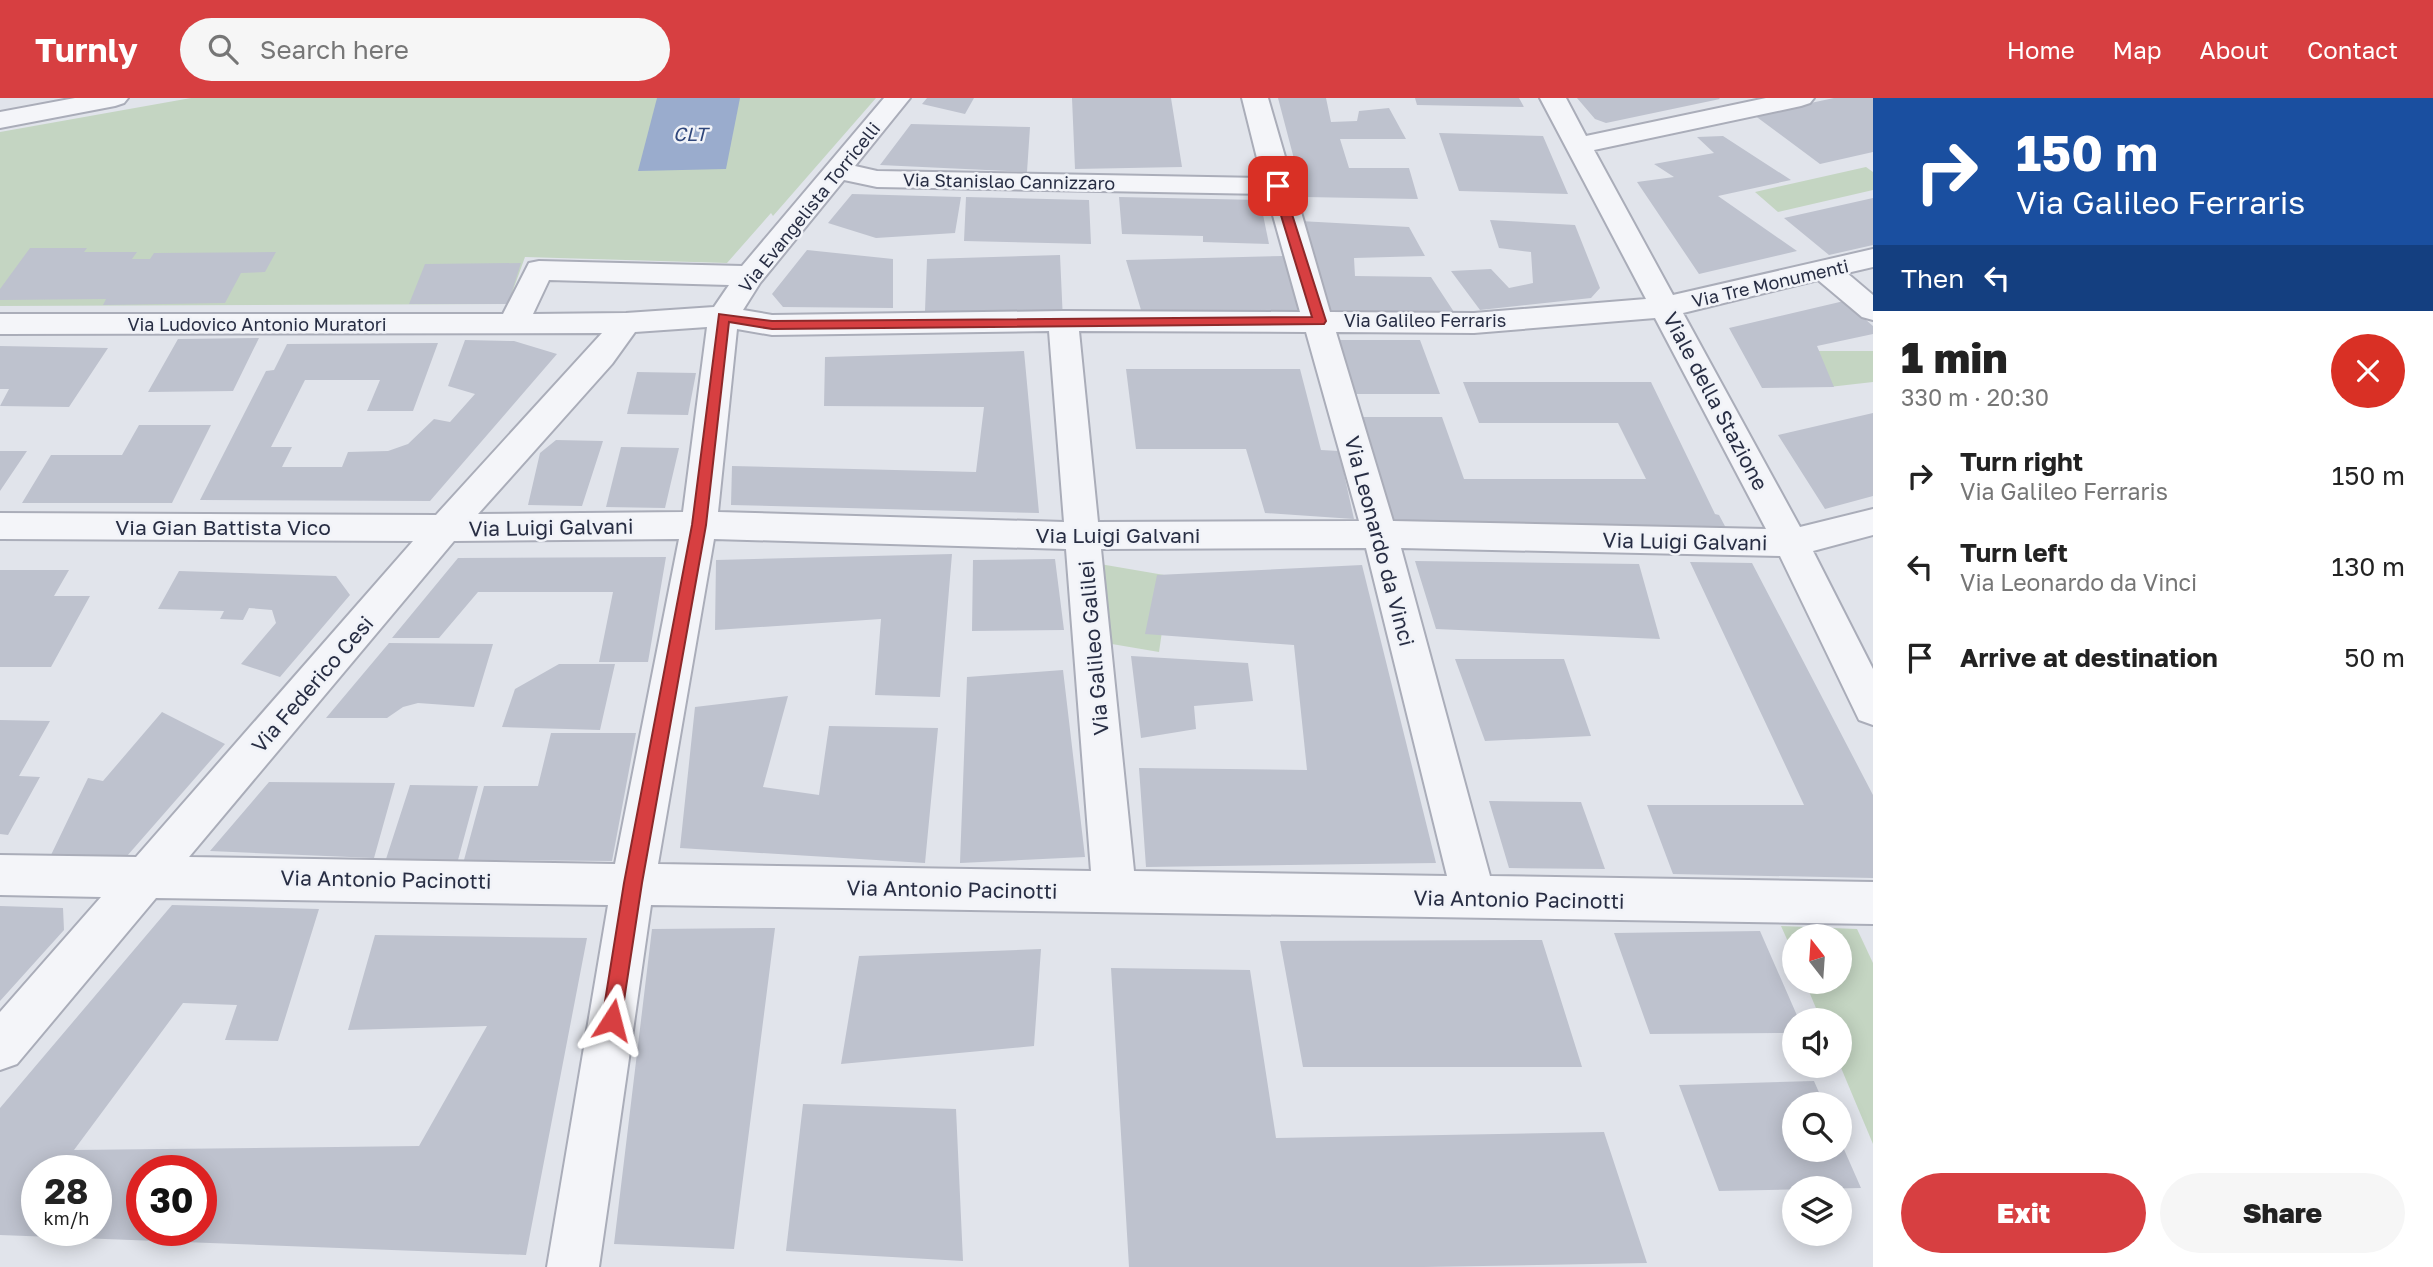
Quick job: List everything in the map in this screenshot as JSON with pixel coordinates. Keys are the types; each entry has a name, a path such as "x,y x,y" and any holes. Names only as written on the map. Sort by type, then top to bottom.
{"street":[{"path":"0,110 83,98"},
{"path":"0,120 115,98"},
{"name":"Via Evangelista Torricelli","path":"723,317 750,276 897,98"},
{"name":"Via Leonardo da Vinci","path":"1255,98 1278,186 1380,534 1474,898"},
{"name":"Viale della Stazione","path":"1553,98 1791,543 1873,708"},
{"path":"1577,146 1801,98"},
{"name":"Via Stanislao Cannizzaro","path":"839,171 877,179 1278,186"},
{"name":"Via Tre Monumenti","path":"1666,307 1873,258"},
{"path":"513,324 538,270 750,276"},
{"path":"1825,271 1873,310"},
{"name":"Via Galileo Ferraris","path":"626,323 723,317 772,325 1063,321 1474,323 1666,307"},
{"path":"573,1267 633,883 699,525 723,317"},
{"name":"Via Galileo Galilei","path":"1063,321 1114,892"},
{"name":"Via Ludovico Antonio Muratori","path":"0,324 626,323"},
{"name":"Via Federico Cesi","path":"0,1047 445,528 601,356 626,323"},
{"name":"Via Luigi Galvani","path":"445,528 699,525 1083,536 1380,534 1791,543 1873,522"},
{"name":"Via Gian Battista Vico","path":"0,526 445,528"},
{"name":"Via Antonio Pacinotti","path":"0,875 148,875 1873,903"}],"green space":[{"path":"191,98 876,98 773,216 771,213 727,263 525,257 508,304 0,306 0,132"},
{"path":"1866,167 1873,172 1873,190 1778,212 1755,192"},
{"path":"1817,351 1873,351 1873,382 1829,387"},
{"path":"1094,563 1170,576 1159,652 1106,643"},
{"path":"1852,929 1857,929 1873,963 1873,1144 1845,1078 1852,1078 1852,1008 1816,1008 1810,994 1852,994"}],"water":[{"name":"CLT","path":"657,98 740,98 726,169 638,171"}],"building":[{"path":"927,98 974,98 965,114 922,104"},
{"path":"1072,98 1171,98 1182,167 1075,169"},
{"path":"1278,98 1326,98 1331,122 1357,121 1359,111 1389,108 1406,139 1340,139 1349,168 1409,168 1418,199 1304,197"},
{"path":"1415,98 1519,98 1524,107 1417,105"},
{"path":"1577,98 1720,99 1606,123 1595,119"},
{"path":"1834,98 1873,98 1873,152 1820,164 1754,115"},
{"path":"911,124 1030,127 1027,172 880,165"},
{"path":"1439,133 1543,136 1568,194 1459,191"},
{"path":"1723,136 1791,180 1718,196 1797,251 1699,274 1637,182 1674,177 1654,164 1714,153 1697,137"},
{"path":"852,194 961,197 955,233 876,238 828,223"},
{"path":"966,197 1089,200 1091,244 964,241"},
{"path":"1119,197 1260,200 1269,244 1203,242 1203,236 1122,234"},
{"path":"1873,198 1873,245 1829,255 1784,218"},
{"path":"1490,220 1575,225 1600,288 1591,298 1480,310 1451,271 1491,269 1509,288 1533,283 1531,252 1499,248"},
{"path":"1300,221 1409,227 1425,256 1354,258 1355,276 1431,277 1454,312 1325,313"},
{"path":"30,248 87,248 84,252 137,252 132,259 150,259 154,253 276,252 265,272 241,273 225,303 103,305 106,299 0,300 0,289"},
{"path":"807,250 893,259 893,308 783,307 772,294"},
{"path":"1060,255 1063,321 925,311 927,259"},
{"path":"1283,256 1302,310 1141,310 1126,260"},
{"path":"521,263 508,304 409,304 425,264"},
{"path":"1844,301 1873,326 1873,334 1817,346 1834,387 1762,388 1729,328"},
{"path":"259,338 233,391 148,392 178,339"},
{"path":"465,340 514,341 557,354 430,501 200,500 266,371 274,370 287,344 438,343 413,411 367,411 380,380 305,380 271,447 292,447 282,467 342,467 348,452 388,451 408,444 434,419 450,422 475,394 448,386"},
{"path":"1339,340 1420,340 1440,394 1355,394"},
{"path":"0,346 108,348 69,407 0,406 9,389 0,389"},
{"path":"1024,351 1039,513 731,505 732,466 976,472 984,407 824,406 825,357"},
{"path":"1126,369 1300,369 1321,450 1339,451 1354,519 1265,513 1246,449 1136,449"},
{"path":"637,372 696,373 688,415 627,414"},
{"path":"1463,382 1651,382 1715,514 1719,515 1726,528 1390,528 1357,417 1442,417 1464,479 1646,479 1618,423 1479,423"},
{"path":"1873,413 1873,496 1825,509 1778,435"},
{"path":"139,425 211,425 172,503 22,503 51,455 122,455"},
{"path":"556,440 603,441 582,506 528,505 540,453"},
{"path":"621,447 679,448 665,508 606,507"},
{"path":"0,451 27,451 0,491"},
{"path":"952,554 940,697 875,695 881,619 715,630 716,560"},
{"path":"666,557 648,662 599,662 613,592 478,592 439,638 392,638 458,558"},
{"path":"1055,559 1064,630 972,631 973,560"},
{"path":"1415,561 1639,564 1660,639 1436,629"},
{"path":"1690,562 1752,563 1873,795 1873,878 1673,874 1647,805 1804,805"},
{"path":"1362,565 1436,863 1146,867 1139,768 1307,770 1294,645 1145,634 1157,575"},
{"path":"0,570 69,570 54,596 90,596 51,667 0,667"},
{"path":"179,571 336,576 350,595 280,677 241,664 276,623 272,610 249,608 243,620 220,619 224,611 158,609"},
{"path":"389,643 493,644 474,707 418,703 403,707 387,718 326,718"},
{"path":"1131,656 1248,663 1253,701 1194,706 1196,729 1141,738"},
{"path":"1455,659 1564,659 1591,736 1485,741"},
{"path":"559,664 615,664 600,730 502,727 515,689"},
{"path":"1063,670 1085,857 960,863 967,677"},
{"path":"788,696 763,787 819,795 829,726 938,728 925,863 680,848 695,707"},
{"path":"162,712 225,744 127,856 51,855 88,778 103,781"},
{"path":"0,720 50,721 19,776 40,777 8,835 0,834"},
{"path":"551,733 636,733 612,861 464,860 484,786 538,786"},
{"path":"269,782 395,783 374,858 210,851"},
{"path":"410,785 478,786 458,860 386,859"},
{"path":"1489,801 1581,802 1605,869 1509,868"},
{"path":"172,905 319,909 278,1041 225,1040 237,1005 183,1003 74,1150 419,1146 487,1026 348,1030 375,935 587,938 526,1255 217,1243 217,1155 126,1155 126,1240 112,1239 112,1155 21,1155 21,1236 0,1235 0,1108"},
{"path":"0,906 63,908 64,930 0,1001"},
{"path":"775,928 734,1249 614,1244 652,929"},
{"path":"1760,931 1782,981 1782,994 1788,994 1794,1008 1782,1008 1782,1033 1650,1034 1614,933"},
{"path":"1542,940 1582,1067 1303,1067 1280,941"},
{"path":"1041,949 1034,1046 841,1064 859,956"},
{"path":"1111,968 1250,970 1276,1138 1604,1132 1647,1263 1424,1267 1129,1267"},
{"path":"1814,1081 1819,1092 1782,1092 1782,1162 1850,1162 1861,1188 1852,1188 1852,1176 1782,1176 1782,1190 1719,1191 1679,1085"},
{"path":"803,1104 956,1109 963,1261 786,1251"}],"route":[{"path":"612,1020 633,883 699,525 723,317 772,325 1319,321 1278,186"}]}
